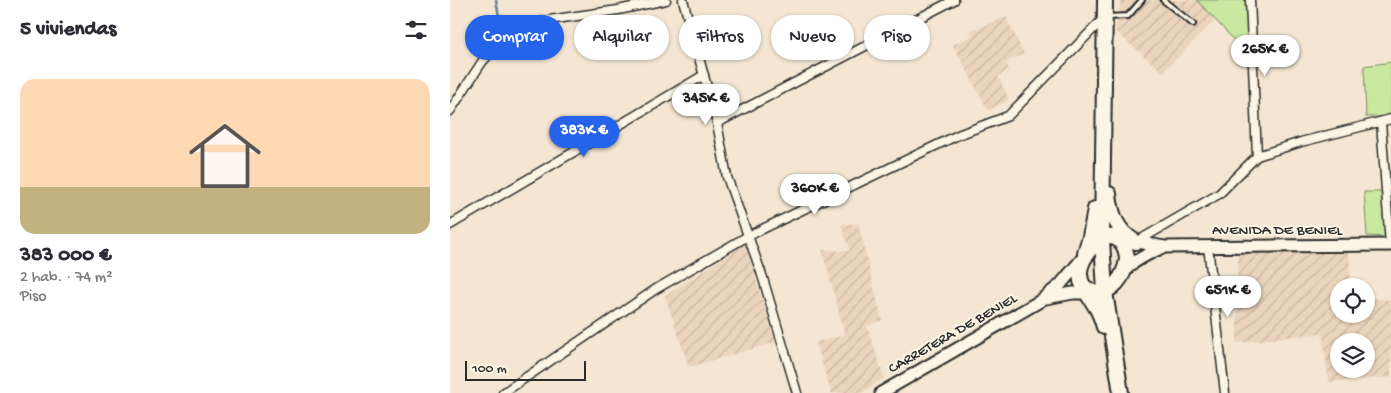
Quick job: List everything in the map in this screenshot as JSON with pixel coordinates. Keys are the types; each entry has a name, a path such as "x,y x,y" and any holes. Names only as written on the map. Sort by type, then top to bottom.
{"highway":[{"path":"1089,292 1102,239 1105,0"},
{"path":"1103,131 1109,198 1112,214 1124,237 1122,244 1126,254 1116,300 1115,316 1121,393"},
{"path":"1103,131 1095,215 1080,271 1101,317 1121,393"},
{"path":"1083,258 1102,239 1110,236 1124,237"},
{"path":"1089,292 1114,286 1123,272"}],"main road":[{"path":"1124,237 1164,247"},
{"name":"AVENIDA DE BENIEL","path":"1164,247 1391,245"},
{"path":"1123,272 1132,263 1164,247"},
{"path":"1040,300 1070,276 1083,258"},
{"path":"1040,300 1060,294 1089,292"},
{"name":"CARRETERA DE BENIEL","path":"881,393 1040,300"}],"street":[{"path":"450,111 482,62 515,29 548,20 618,10 666,0"},
{"path":"683,0 704,75 727,177 762,276 797,393"},
{"path":"716,124 954,0"},
{"path":"1250,0 1258,156"},
{"path":"503,393 656,289 748,236 958,135 1008,116 1104,18"},
{"path":"450,225 704,75"},
{"path":"1124,237 1219,194 1258,156 1301,142 1391,119"},
{"path":"1380,122 1391,245"},
{"path":"1208,246 1225,393"}],"lane":[{"path":"1104,18 1128,16 1142,0"},
{"path":"1163,0 1193,24"}],"shaded area":[{"path":"1123,0 1197,0 1215,20 1163,72 1115,31"},
{"path":"1006,17 1024,54 1006,62 1009,70 998,76 1009,100 988,110 953,45 974,35 970,31"},
{"path":"858,223 882,320 867,326 884,378 862,393 831,393 816,342 845,335 822,250 850,251 841,225"},
{"path":"745,244 776,342 689,367 665,296"},
{"path":"1238,251 1349,252 1351,278 1330,278 1330,323 1375,323 1375,299 1391,300 1391,377 1329,382 1322,333 1237,343"}],"green space":[{"path":"1197,0 1246,0 1248,50 1245,52"},
{"path":"1391,62 1391,114 1379,117 1366,117 1364,66"},
{"path":"1364,192 1383,192 1387,237 1367,236"}],"waterway":[{"path":"496,0 499,15"}]}
